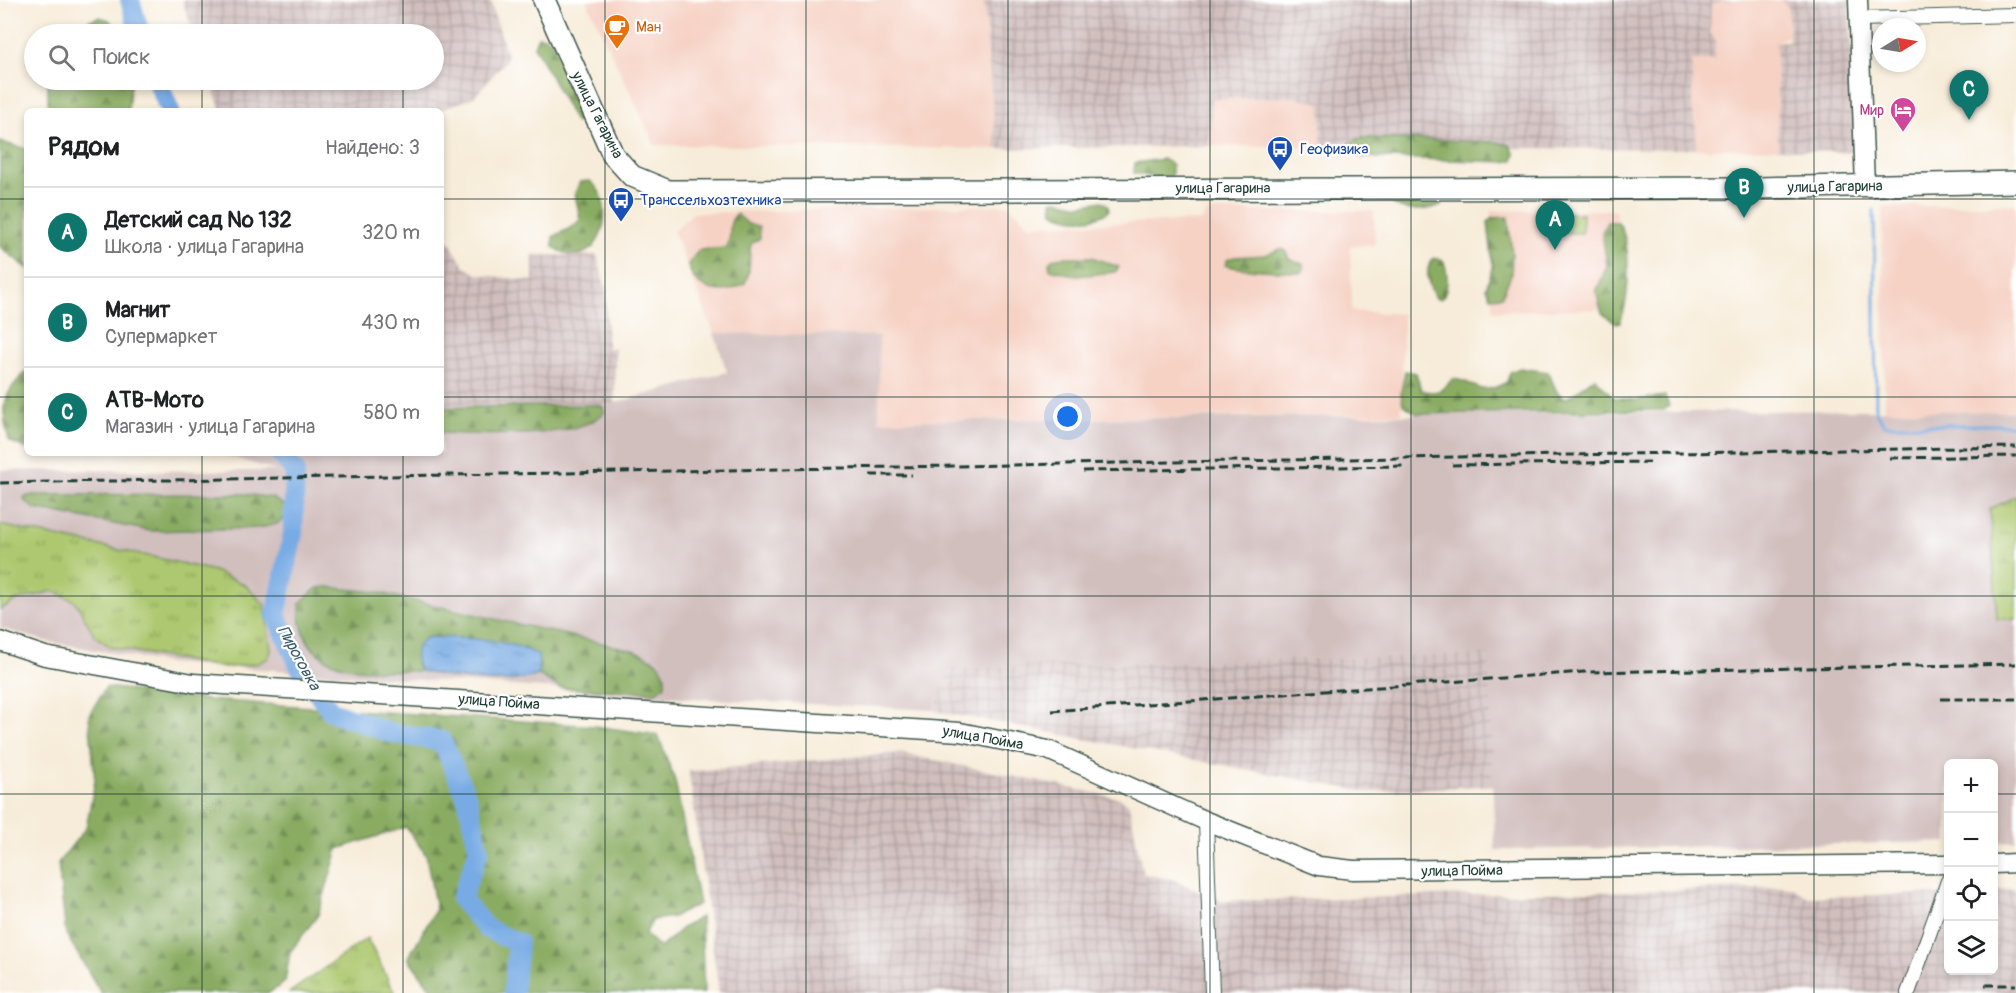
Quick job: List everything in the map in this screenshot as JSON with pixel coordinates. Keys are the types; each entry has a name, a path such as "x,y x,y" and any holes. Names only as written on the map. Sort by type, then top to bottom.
{"main road":[{"name":"улица Гагарина","path":"544,0 613,155 632,176 668,191 1865,186 2016,182"},
{"path":"1858,0 1865,186"},
{"name":"улица Пойма","path":"0,641 45,656 193,683 960,732 1048,750 1206,821 1319,866 1353,870 1944,864"},
{"path":"1998,864 2016,863"}],"street":[{"path":"1858,19 2016,15"},
{"path":"1206,821 1212,993"},
{"path":"1908,993 1944,892"}],"shaded area":[{"path":"182,0 490,0 508,58 474,97 444,109 220,108 214,90 444,90 444,24 190,24"},
{"path":"586,0 984,0 996,149 655,145"},
{"path":"984,0 1748,0 1722,1 1711,6 1710,33 1716,40 1714,60 1692,60 1692,111 1696,128 1696,149 1321,147 1321,103 1293,97 1211,99 1210,146 996,149"},
{"path":"1781,0 1788,6 1788,36 1776,42 1778,149 1696,149 1696,128 1692,111 1692,60 1714,59 1710,33 1711,6 1722,1"},
{"path":"1781,0 1849,0 1856,153 1778,149 1776,42 1789,41 1788,6"},
{"path":"1293,97 1321,103 1321,147 1210,146 1210,99"},
{"path":"2016,204 2016,412 1885,411 1882,207"},
{"path":"1009,205 1030,225 1201,221 1208,211 1374,211 1375,245 1350,246 1352,311 1403,314 1402,414 879,421 879,336 714,333 673,231 693,213"},
{"path":"1616,210 1619,288 1614,309 1493,311 1491,211"},
{"path":"444,233 464,266 477,274 533,281 533,255 597,255 606,290 607,348 615,348 615,403 444,404"},
{"path":"714,333 879,336 879,421 1861,410 2016,412 2016,841 1998,842 1998,759 1944,759 1944,842 1495,850 1488,654 949,668 935,710 708,699 169,663 49,642 0,628 0,470 277,471 229,456 444,456 444,404 615,403 727,372"},
{"path":"1488,654 1494,785 1366,792 935,711 948,668"},
{"path":"900,753 1119,798 1129,804 1143,874 1172,879 1223,901 1793,887 1806,897 1944,896 1944,975 1998,975 1998,890 2016,889 2016,993 719,993 689,771"}],"green space":[{"path":"99,17 109,20 113,24 85,24"},
{"path":"538,36 546,37 556,47 566,84 579,114 580,119 576,123 534,46"},
{"path":"48,90 130,90 128,108 48,108"},
{"path":"1361,138 1497,142 1510,145 1515,154 1513,160 1505,162 1360,157 1348,146 1351,142"},
{"path":"0,142 24,148 24,266 0,247"},
{"path":"1163,159 1172,165 1172,176 1160,179 1134,173 1135,163"},
{"path":"590,181 599,191 604,205 601,234 594,246 583,253 570,254 553,247 553,237 580,220 575,193 580,182"},
{"path":"1442,196 1441,205 1422,210 1401,208 1391,201 1394,197"},
{"path":"1052,201 1080,205 1102,201 1108,205 1109,210 1090,219 1074,219 1053,212"},
{"path":"1544,212 1583,214 1582,233 1544,232"},
{"path":"737,214 748,224 759,227 760,238 751,244 749,269 745,283 737,288 718,291 702,286 691,273 689,263 699,250 726,248 731,222"},
{"path":"1508,217 1512,254 1511,275 1502,296 1491,297 1486,288 1493,267 1488,222 1492,218"},
{"path":"1607,222 1618,222 1626,243 1628,271 1626,299 1620,322 1615,323 1602,313 1596,292 1607,266 1602,232"},
{"path":"1280,249 1285,250 1289,259 1303,264 1304,269 1300,273 1243,269 1225,265 1227,260 1234,257 1265,255"},
{"path":"1092,257 1119,267 1115,272 1077,276 1050,269 1049,263 1052,259"},
{"path":"1432,259 1443,260 1447,279 1442,298 1437,299 1429,285 1428,269"},
{"path":"1520,368 1548,372 1557,392 1565,398 1573,395 1595,378 1614,398 1636,400 1665,396 1669,406 1664,410 1417,414 1403,404 1401,393 1405,371 1416,373 1421,390 1435,392 1453,379 1483,389 1497,387 1507,382 1510,372"},
{"path":"24,374 24,448 9,441 4,419 5,402"},
{"path":"598,405 603,407 604,413 591,422 550,432 444,433 444,408"},
{"path":"245,494 273,498 286,507 287,516 277,524 259,528 151,531 35,509 24,500 25,497 33,495"},
{"path":"2016,496 2016,619 1997,619 1990,509"},
{"path":"0,525 214,571 245,585 265,605 271,651 268,658 259,663 225,668 111,647 95,636 75,601 53,591 15,601 0,610"},
{"path":"317,588 375,592 633,650 661,666 664,671 665,685 657,692 560,688 539,675 540,664 525,648 473,640 416,663 420,671 379,671 339,665 322,657 310,645 302,627 300,603"},
{"path":"106,687 209,700 595,726 658,735 675,781 699,904 673,917 653,920 645,934 660,948 682,928 701,917 704,993 459,993 458,991 434,993 408,958 436,909 426,855 406,827 338,849 318,915 290,952 285,982 269,993 101,993 66,934 58,863 86,828 95,781 89,715"},
{"path":"367,938 395,993 289,993"}],"water":[{"path":"428,637 485,640 513,645 538,655 539,675 511,681 495,681 448,677 420,671 416,661 416,651 420,643"}],"waterway":[{"name":"Пироговка","path":"130,0 137,24"},
{"name":"Пироговка","path":"161,90 169,108"},
{"path":"1874,210 1876,413 1885,425 2016,425"},
{"name":"Пироговка","path":"282,456 295,471 293,533 276,615 303,673 331,711 391,733 442,741 467,798 479,850 461,899 487,929 518,943 513,993"}],"railway":[{"path":"0,483 2016,447"},
{"path":"1890,458 2016,456"},
{"path":"1452,465 1650,462"},
{"path":"1083,471 1404,466"},
{"path":"870,475 912,475"},
{"path":"1052,711 1584,672 2016,664"},
{"path":"1941,699 2016,699"},
{"path":"1985,985 2016,985"}],"place":[{"name":"Ман","path":"617,50"},
{"name":"АТВ-Мото","path":"1969,120"},
{"name":"Мир","path":"1903,133"},
{"name":"Геофизика","path":"1280,172"},
{"name":"Магнит","path":"1744,218"},
{"name":"Транссельхозтехника","path":"621,223"},
{"name":"Детский сад № 132","path":"1555,250"}]}
